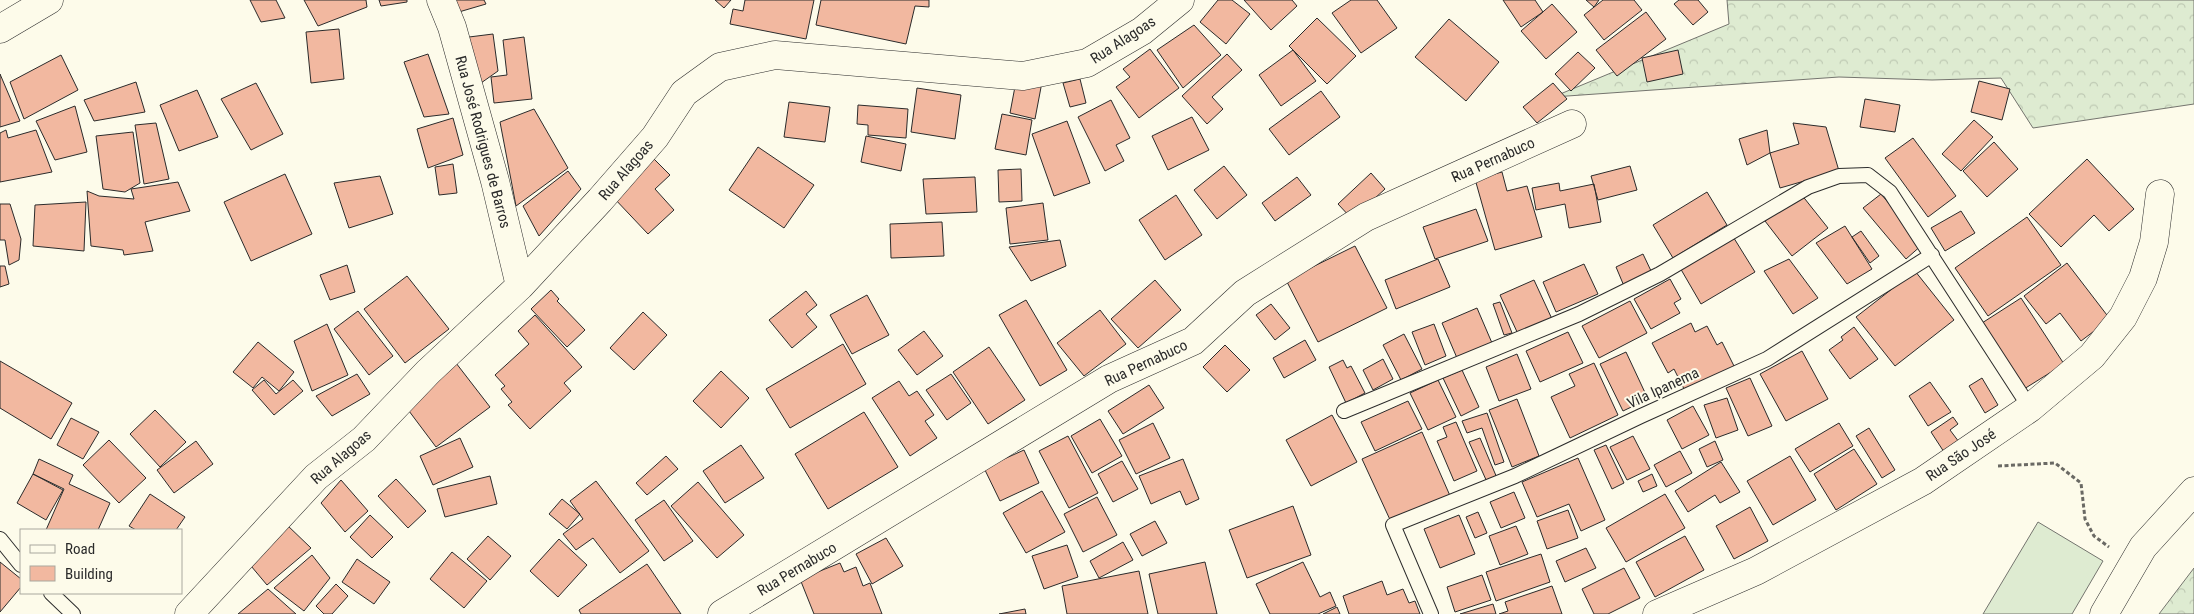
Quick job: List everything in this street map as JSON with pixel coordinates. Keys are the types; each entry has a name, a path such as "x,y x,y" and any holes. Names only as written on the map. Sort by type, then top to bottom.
{"street":[{"path":"0,29 49,0"},
{"name":"Rua José Rodrigues de Barros","path":"441,0 452,27 492,172 520,286"},
{"name":"Rua Alagoas","path":"189,614 316,477 364,439 428,372 520,286 600,200 655,137 684,93 720,67 775,55 1023,76 1087,63 1142,31 1180,0"},
{"name":"Rua Pernabuco","path":"722,614 1109,379 1192,341 1245,293 1366,217 1572,124"},
{"name":"Rua São José","path":"1657,614 1756,571 1923,481 2030,408 2092,356 2124,317 2143,278 2154,242 2160,194"},
{"path":"2104,614 2143,546 2194,491"}],"lane":[{"path":"1344,411 1580,314 1660,274 1808,187 1840,176 1868,176 1890,192 2030,408"},
{"name":"Vila Ipanema","path":"1431,614 1394,525 1515,476 1640,416 1767,359 1932,255"},
{"path":"0,539 20,564"},
{"path":"52,594 73,614"}],"path":[{"path":"1956,458 1987,467 2055,463 2081,483 2085,518 2094,536 2106,544 2128,572"}],"green space":[{"path":"1727,0 2194,0 2194,104 2033,128 2001,78 1932,80 1839,77 1553,97 1729,24"},
{"path":"2038,522 2103,561 2072,614 1983,614"},
{"path":"2194,568 2194,614 2159,614"}],"building":[{"path":"250,0 276,0 285,18 261,22"},
{"path":"304,0 366,0 367,7 318,26"},
{"path":"379,0 407,0 407,2 381,6"},
{"path":"446,0 484,0 486,4 452,14"},
{"path":"715,0 731,0 724,8"},
{"path":"745,0 814,0 806,39 730,24 733,9 743,11"},
{"path":"821,0 929,0 929,7 915,6 906,44 816,25"},
{"path":"1218,0 1232,0 1250,14 1226,44 1200,22"},
{"path":"1244,0 1292,0 1297,6 1271,30"},
{"path":"1351,0 1377,0 1397,28 1361,53 1332,13"},
{"path":"1503,0 1535,0 1543,12 1521,27"},
{"path":"1586,0 1599,0 1594,7"},
{"path":"1603,0 1634,0 1642,10 1604,40 1584,15"},
{"path":"1679,0 1698,0 1708,12 1693,25 1674,4"},
{"path":"1552,4 1577,32 1546,59 1521,31"},
{"path":"1646,12 1666,39 1617,76 1596,50"},
{"path":"1317,18 1356,56 1327,84 1289,46"},
{"path":"1449,19 1499,62 1466,101 1415,57"},
{"path":"1194,25 1221,55 1183,88 1157,50"},
{"path":"339,29 344,79 311,83 306,32"},
{"path":"493,34 498,71 481,83 461,38"},
{"path":"524,37 532,99 494,103 491,77 507,75 503,40"},
{"path":"1150,49 1179,88 1139,118 1116,87 1130,77 1123,69"},
{"path":"1293,50 1316,81 1281,106 1259,75"},
{"path":"1678,50 1683,74 1647,82 1642,58"},
{"path":"1578,52 1595,68 1571,91 1555,74"},
{"path":"428,54 449,114 424,117 404,62"},
{"path":"1227,54 1242,70 1212,97 1223,109 1207,124 1182,96"},
{"path":"61,55 78,90 24,119 10,82"},
{"path":"0,74 20,121 0,127"},
{"path":"1017,76 1042,82 1035,119 1010,113"},
{"path":"1080,79 1086,103 1070,107 1063,83"},
{"path":"1979,81 2010,89 2002,120 1971,112"},
{"path":"136,82 145,112 94,121 84,100"},
{"path":"256,83 283,134 251,150 221,99"},
{"path":"1553,83 1567,99 1537,123 1523,107"},
{"path":"917,88 961,95 955,139 911,132"},
{"path":"197,90 218,137 179,151 160,105"},
{"path":"1321,91 1340,117 1289,155 1269,129"},
{"path":"1865,99 1900,105 1895,132 1860,127"},
{"path":"1111,100 1130,138 1116,145 1124,161 1105,171 1078,117"},
{"path":"789,102 830,107 825,142 784,137"},
{"path":"858,105 908,109 906,138 868,135 868,125 857,124"},
{"path":"75,106 87,152 55,160 36,121"},
{"path":"534,109 568,168 516,206 500,122"},
{"path":"1002,114 1032,120 1026,155 995,149"},
{"path":"1192,117 1209,150 1168,170 1152,136"},
{"path":"453,118 463,155 428,168 417,129"},
{"path":"1974,120 1993,137 1961,171 1942,154"},
{"path":"1067,121 1090,183 1054,196 1032,134"},
{"path":"156,123 169,179 144,184 135,125"},
{"path":"1793,123 1826,127 1839,171 1780,188 1770,153 1799,144"},
{"path":"6,130 8,138 36,130 52,172 0,182 0,133"},
{"path":"1767,130 1770,153 1747,165 1739,139"},
{"path":"133,132 140,183 125,192 103,189 96,136"},
{"path":"866,136 906,144 901,171 861,162"},
{"path":"1913,138 1956,196 1928,217 1885,158"},
{"path":"1994,142 2018,169 1987,197 1963,171"},
{"path":"758,147 814,185 784,228 729,190"},
{"path":"654,159 670,175 655,189 674,210 648,234 613,197"},
{"path":"2087,159 2134,209 2109,231 2094,215 2061,247 2029,214"},
{"path":"453,164 457,193 439,195 435,167"},
{"path":"1224,166 1247,195 1217,219 1194,190"},
{"path":"1630,166 1637,190 1598,200 1591,176"},
{"path":"1021,169 1022,201 999,202 998,170"},
{"path":"568,171 581,189 539,236 523,206"},
{"path":"1502,172 1507,191 1527,186 1542,237 1495,250 1475,179"},
{"path":"1371,173 1385,189 1352,219 1338,204"},
{"path":"285,174 312,234 251,261 224,202"},
{"path":"380,176 393,214 349,228 334,183"},
{"path":"975,177 977,212 926,214 923,179"},
{"path":"1297,177 1311,195 1275,221 1262,203"},
{"path":"178,182 190,211 145,222 153,251 124,255 123,250 91,246 87,191 99,196 134,199 131,189"},
{"path":"1559,183 1560,191 1594,184 1601,222 1569,228 1565,204 1536,210 1532,188"},
{"path":"1707,192 1727,225 1673,258 1653,225"},
{"path":"1801,194 1828,228 1792,256 1765,221"},
{"path":"1881,194 1923,244 1906,259 1863,208"},
{"path":"1176,195 1202,235 1165,260 1139,220"},
{"path":"86,202 84,251 33,246 35,205"},
{"path":"1043,203 1048,240 1010,244 1006,208"},
{"path":"0,204 10,204 21,239 19,260 9,265 5,240 0,240"},
{"path":"1476,209 1488,241 1435,259 1423,227"},
{"path":"1961,211 1975,233 1945,251 1931,228"},
{"path":"2027,217 2061,265 1988,316 1955,268"},
{"path":"942,222 944,256 891,258 890,224"},
{"path":"1845,226 1872,269 1847,284 1816,243"},
{"path":"1861,231 1879,256 1870,263 1852,237"},
{"path":"1732,235 1755,272 1701,304 1679,266"},
{"path":"1060,240 1066,266 1031,281 1009,247"},
{"path":"1355,246 1387,308 1318,342 1286,280"},
{"path":"1643,254 1652,273 1624,286 1616,267"},
{"path":"1438,259 1450,287 1396,309 1385,280"},
{"path":"1789,259 1818,298 1793,314 1764,271"},
{"path":"2067,263 2110,319 2081,341 2060,313 2046,324 2024,296"},
{"path":"1584,264 1598,294 1556,312 1543,282"},
{"path":"347,265 355,292 330,300 320,275"},
{"path":"0,266 5,266 9,284 0,287"},
{"path":"1915,271 1954,320 1895,366 1856,317"},
{"path":"407,276 449,329 405,363 364,309"},
{"path":"1670,279 1681,299 1674,303 1680,313 1651,329 1634,299"},
{"path":"1155,280 1181,310 1138,348 1111,319"},
{"path":"1534,280 1552,319 1518,334 1500,295"},
{"path":"551,290 559,299 557,301 585,330 567,347 531,309"},
{"path":"806,291 817,305 806,314 817,327 792,348 769,320"},
{"path":"867,295 889,335 852,354 830,315"},
{"path":"2021,298 2064,364 2024,389 1982,323"},
{"path":"1026,300 1067,370 1040,386 999,315"},
{"path":"1630,301 1647,333 1599,358 1582,326"},
{"path":"1500,302 1512,333 1504,335 1493,304"},
{"path":"1271,304 1290,328 1275,340 1256,315"},
{"path":"1477,308 1492,343 1457,358 1442,323"},
{"path":"1100,310 1126,344 1084,376 1057,343"},
{"path":"358,311 393,356 369,375 334,329"},
{"path":"643,312 667,335 634,370 610,348"},
{"path":"535,315 582,367 564,383 571,391 530,429 508,405 512,402 501,389 505,386 495,375 529,344 518,331"},
{"path":"1691,323 1695,332 1707,326 1717,345 1722,342 1735,368 1686,393 1674,369 1668,373 1652,343"},
{"path":"327,324 348,375 312,391 294,341"},
{"path":"1434,324 1446,356 1425,365 1412,332"},
{"path":"1854,327 1878,359 1850,379 1829,350 1843,340 1841,337"},
{"path":"924,331 943,356 917,375 898,350"},
{"path":"1568,332 1583,363 1540,382 1526,351"},
{"path":"1404,334 1422,369 1401,380 1383,345"},
{"path":"1305,340 1316,360 1284,378 1273,358"},
{"path":"258,342 294,372 279,391 262,377 253,388 233,372"},
{"path":"843,344 866,384 790,428 766,389"},
{"path":"1225,345 1250,370 1227,392 1203,367"},
{"path":"989,347 1025,400 988,424 953,372"},
{"path":"1802,351 1828,399 1786,421 1760,374"},
{"path":"1626,352 1648,399 1623,411 1600,364"},
{"path":"1517,354 1531,389 1499,401 1486,367"},
{"path":"1383,359 1393,379 1373,390 1363,370"},
{"path":"1343,360 1347,368 1351,366 1365,393 1346,403 1329,367"},
{"path":"0,361 72,403 51,439 0,408"},
{"path":"456,363 490,407 436,447 403,403"},
{"path":"1594,363 1618,415 1570,438 1551,397 1575,386 1569,374"},
{"path":"1462,370 1479,407 1461,416 1443,378"},
{"path":"721,371 749,398 721,428 693,401"},
{"path":"357,374 370,394 332,416 316,396"},
{"path":"951,374 971,403 947,420 926,390"},
{"path":"1750,378 1772,426 1748,436 1726,388"},
{"path":"1982,378 1998,405 1985,413 1969,386"},
{"path":"264,380 276,394 293,380 303,391 274,415 252,390"},
{"path":"1438,380 1456,417 1428,430 1410,393"},
{"path":"899,381 909,396 917,391 934,415 925,421 937,438 910,456 872,398"},
{"path":"1930,382 1951,412 1928,426 1909,396"},
{"path":"1149,385 1164,408 1123,434 1108,411"},
{"path":"1727,398 1738,430 1716,438 1704,405"},
{"path":"1517,399 1539,456 1512,467 1489,410"},
{"path":"1408,401 1422,429 1375,451 1361,422"},
{"path":"1693,406 1709,435 1682,449 1667,420"},
{"path":"155,410 186,442 160,467 130,434"},
{"path":"864,412 898,467 828,509 795,454"},
{"path":"1487,413 1504,462 1495,465 1482,428 1467,433 1462,421"},
{"path":"1332,415 1357,462 1311,486 1286,440"},
{"path":"1953,417 1958,424 1950,430 1959,442 1944,452 1931,432"},
{"path":"71,418 99,432 83,459 57,445"},
{"path":"1100,419 1122,456 1092,473 1071,436"},
{"path":"1456,422 1477,471 1454,481 1437,441 1447,437 1443,427"},
{"path":"1153,423 1170,458 1136,474 1119,440"},
{"path":"1839,423 1853,446 1810,472 1795,449"},
{"path":"1869,428 1895,470 1882,478 1856,436"},
{"path":"1422,432 1451,498 1392,524 1362,459"},
{"path":"1068,436 1098,493 1069,508 1039,451"},
{"path":"1633,436 1650,469 1627,480 1610,447"},
{"path":"460,438 473,467 433,485 420,456"},
{"path":"1480,438 1497,478 1487,482 1469,442"},
{"path":"109,440 146,478 119,503 83,465"},
{"path":"196,441 213,464 174,493 157,470"},
{"path":"1715,441 1723,460 1707,467 1699,449"},
{"path":"741,445 764,478 725,503 703,471"},
{"path":"1606,445 1624,483 1612,489 1594,450"},
{"path":"1854,449 1877,484 1836,510 1814,474"},
{"path":"1024,450 1039,483 1000,501 984,468"},
{"path":"1680,451 1692,473 1666,487 1654,465"},
{"path":"666,456 678,469 647,495 636,483"},
{"path":"1790,456 1816,500 1773,525 1747,481"},
{"path":"1578,458 1605,520 1581,531 1569,504 1537,517 1522,482"},
{"path":"39,459 73,475 69,484 110,503 98,529 46,529 64,489 33,474"},
{"path":"1183,459 1199,499 1186,505 1180,491 1151,504 1139,476"},
{"path":"1122,461 1138,489 1113,502 1098,474"},
{"path":"1721,462 1740,492 1720,503 1715,495 1688,512 1675,491"},
{"path":"33,474 63,490 46,520 17,503"},
{"path":"1652,474 1657,486 1643,492 1638,481"},
{"path":"490,476 497,504 445,517 437,489"},
{"path":"396,479 426,511 408,528 378,496"},
{"path":"341,480 368,511 345,532 321,503"},
{"path":"596,481 649,551 620,573 593,538 576,550 563,534 583,519 570,501"},
{"path":"698,482 744,535 717,558 671,506"},
{"path":"1042,491 1065,532 1026,553 1003,513"},
{"path":"1514,492 1525,518 1501,528 1490,502"},
{"path":"150,494 185,517 177,529 134,529 129,526"},
{"path":"1665,494 1685,528 1626,562 1606,528"},
{"path":"1097,497 1117,535 1083,552 1064,514"},
{"path":"562,499 580,514 567,529 549,514"},
{"path":"664,500 693,541 664,561 635,520"},
{"path":"1293,506 1311,555 1247,578 1229,530"},
{"path":"1750,507 1768,541 1734,559 1716,526"},
{"path":"1568,510 1578,538 1547,549 1537,521"},
{"path":"1478,512 1487,533 1475,538 1466,517"},
{"path":"370,515 393,537 372,558 350,537"},
{"path":"1459,515 1475,554 1440,568 1424,529"},
{"path":"1155,521 1167,543 1142,556 1130,534"},
{"path":"286,524 311,548 267,585 246,560"},
{"path":"1516,526 1528,554 1500,565 1489,536"},
{"path":"488,536 511,556 490,580 467,559"},
{"path":"1685,536 1704,570 1655,597 1636,562"},
{"path":"886,538 903,566 872,584 856,554"},
{"path":"559,539 587,565 558,597 530,571"},
{"path":"1123,542 1133,560 1099,578 1090,561"},
{"path":"1067,545 1078,577 1044,589 1032,556"},
{"path":"1586,548 1596,568 1565,582 1556,561"},
{"path":"452,552 487,581 464,608 430,579"},
{"path":"1541,554 1550,582 1496,601 1486,572"},
{"path":"312,555 330,578 304,611 274,588"},
{"path":"357,559 390,582 374,604 342,582"},
{"path":"0,562 20,578 20,588 0,612"},
{"path":"1205,562 1217,614 1158,614 1149,574"},
{"path":"1303,562 1320,597 1330,592 1336,606 1318,614 1270,614 1256,584"},
{"path":"840,563 844,572 856,567 863,586 870,583 882,614 814,614 800,579"},
{"path":"647,564 681,614 581,614 579,610"},
{"path":"1624,568 1640,598 1608,614 1594,614 1582,589"},
{"path":"1139,571 1148,614 1067,614 1062,586"},
{"path":"1482,575 1491,600 1455,612 1447,587"},
{"path":"1382,581 1387,595 1403,589 1409,603 1415,601 1420,614 1349,614 1343,596"},
{"path":"336,584 348,596 332,614 324,614 316,606"},
{"path":"1552,586 1562,614 1499,614 1508,611 1505,602"},
{"path":"268,589 296,614 238,614"},
{"path":"1493,604 1496,614 1460,614"},
{"path":"1337,607 1340,614 1323,614"},
{"path":"1025,609 1026,614 999,614"}]}
